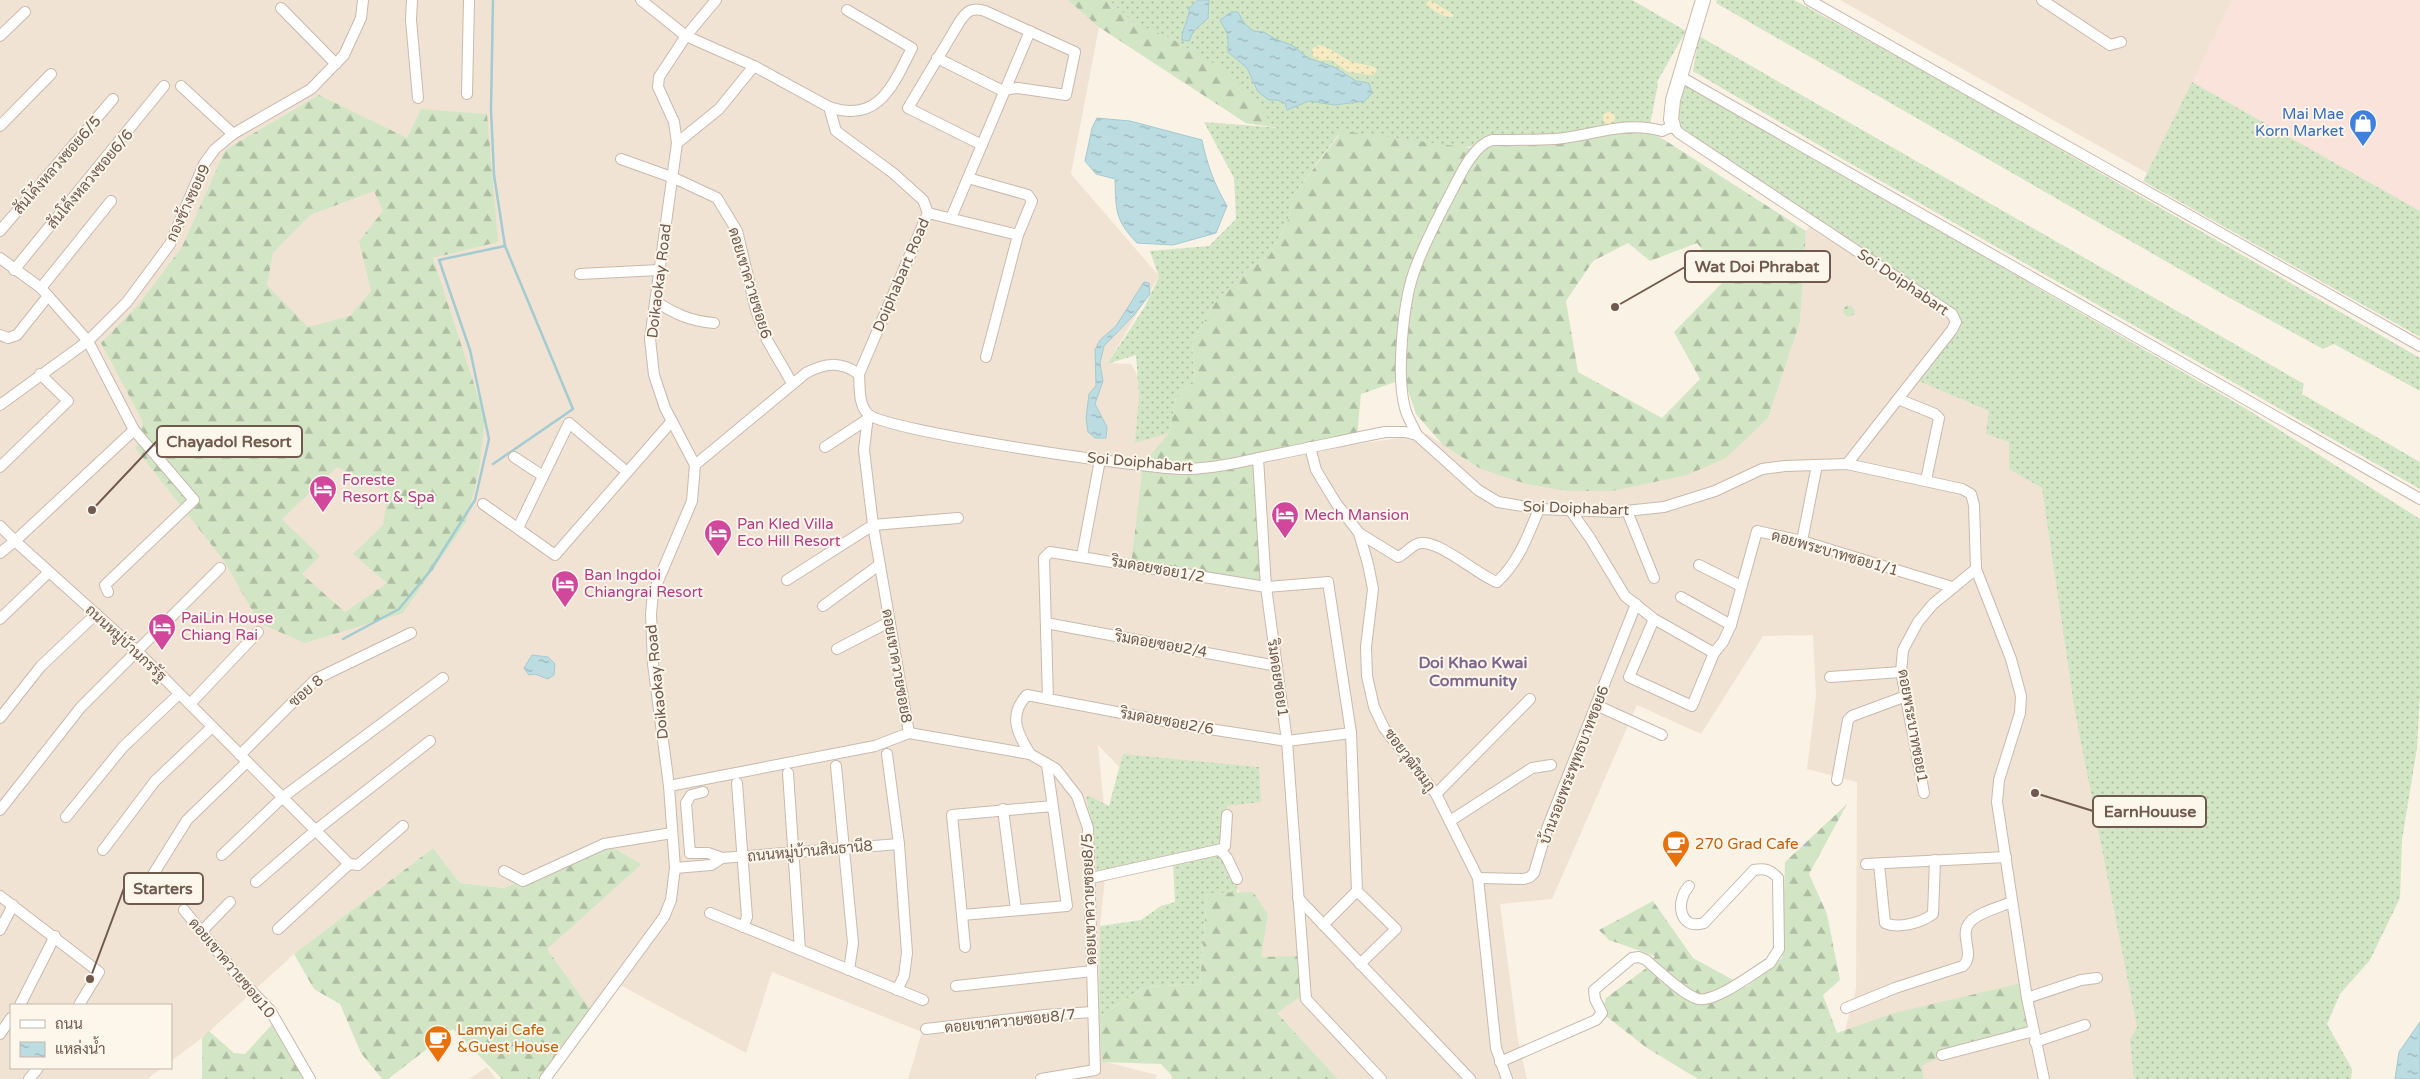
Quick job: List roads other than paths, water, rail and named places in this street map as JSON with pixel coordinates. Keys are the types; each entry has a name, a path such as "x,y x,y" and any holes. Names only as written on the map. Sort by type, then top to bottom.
{"street":[{"name":"กองช้างซอย9","path":"0,405 40,374 88,341 127,302 170,244 204,164 215,149 233,134 311,89 336,64 344,55 356,31 361,18 363,0"},
{"path":"412,0 418,98"},
{"path":"467,94 469,0"},
{"path":"641,0 686,36 754,66 829,107 851,112 874,107 883,99 912,48 848,10"},
{"name":"Doikaokay Road","path":"545,1079 664,917 671,900 675,868 669,786 653,664 651,614 653,593 692,501 695,465 672,421 654,375 650,339 674,178 677,143 674,122 658,87 659,77 686,36 716,0"},
{"path":"1417,436 1405,409 1401,385 1402,351 1413,274 1448,198 1478,149 1487,141 1492,140 1556,139 1625,127 1648,127 1662,132 1673,126 1671,112 1703,0"},
{"path":"1809,0 2420,346"},
{"path":"2042,0 2110,45 2121,42"},
{"path":"281,8 336,64"},
{"path":"937,58 993,88 1018,88 1066,95 1075,52 985,10 972,9 966,13 937,58 908,108 982,145"},
{"path":"0,36 25,12"},
{"path":"951,218 1030,31"},
{"path":"677,143 719,109 754,66"},
{"path":"0,126 51,74"},
{"path":"1681,77 2420,500"},
{"name":"สันโค้งหลวงซอย6/6","path":"14,270 164,86"},
{"path":"181,86 233,134"},
{"name":"สันโค้งหลวงซอย6/5","path":"0,231 113,99"},
{"name":"Doiphabart Road","path":"829,107 836,131 893,173 922,200 928,213 859,374"},
{"name":"Soi Doiphabart","path":"868,417 960,438 1100,460 1186,469 1220,466 1385,432 1405,432 1417,436 1478,490 1498,502 1539,509 1571,511 1627,511 1664,507 1715,491 1762,469 1848,464 1952,330 1956,322 1952,314 1679,133 1673,126"},
{"name":"ดอยเขาควายซอย6","path":"621,159 674,178 717,198 737,231 756,310 767,340 792,383"},
{"path":"968,178 1028,195 1031,198 1031,207 1018,235 986,358"},
{"path":"41,288 111,201"},
{"path":"928,213 1018,235"},
{"path":"0,258 41,288 88,341 134,430 194,500 105,585 108,592"},
{"path":"580,274 659,270"},
{"path":"0,335 8,338 16,335 48,296"},
{"path":"655,301 678,316 697,322 714,323"},
{"path":"695,465 792,383 821,365 848,367 859,374 861,403 868,417 825,448"},
{"path":"0,467 68,401 40,374"},
{"path":"1898,399 1935,414 1939,418 1926,480"},
{"name":"ดอยเขาควายซอย8","path":"669,786 875,746 909,733 888,622 873,524 864,450 868,417"},
{"path":"483,504 555,555 672,421"},
{"path":"518,528 569,423 628,472"},
{"path":"0,553 134,430"},
{"name":"ซอยวุฒิชมภู","path":"1310,447 1316,470 1336,503 1358,533 1374,589 1366,647 1367,676 1374,707 1384,728 1436,794 1478,878 1496,1048 1507,1079"},
{"path":"514,457 543,476"},
{"name":"ริมดอยซอย1","path":"1258,458 1266,587 1287,741 1306,999 1381,1079"},
{"path":"1082,556 1100,460"},
{"path":"1848,464 1926,480 1962,489 1971,494 1974,505 1976,570 2011,659 2021,696 2020,712 1999,780 1997,802 2027,998 2044,1079"},
{"path":"1802,540 1817,465"},
{"path":"1358,533 1398,557 1416,544 1426,542 1456,557 1488,579 1497,582 1507,574 1520,554 1539,509"},
{"path":"1571,511 1590,538 1625,596 1654,619 1714,653"},
{"path":"1627,511 1654,578"},
{"path":"787,580 873,524 958,518"},
{"name":"ถนนหมู่บ้านกรรัฐ","path":"0,526 137,651 349,864"},
{"name":"ดอยพระบาทซอย1/1","path":"1654,619 1629,677 1692,706 1714,653 1723,642 1731,625 1756,532 1802,540 1952,587"},
{"name":"ริมดอยซอย1/2","path":"1046,623 1044,558 1050,552 1266,587 1328,582 1351,733"},
{"path":"822,606 879,565"},
{"path":"1699,565 1741,586"},
{"path":"0,810 81,707 220,568"},
{"name":"ดอยพระบาทซอย1","path":"1924,793 1901,672 1902,650 1910,634 1934,604 1952,587 1976,570"},
{"path":"0,619 49,572"},
{"path":"1681,596 1731,625"},
{"name":"บ้านรอยพระพุทธบาทซอย6","path":"1478,878 1524,879 1534,873 1548,826 1636,604"},
{"path":"0,718 41,666 96,614"},
{"path":"837,649 888,622"},
{"path":"1046,623 1048,699"},
{"name":"ริมดอยซอย2/4","path":"1046,623 1277,666"},
{"path":"190,704 258,632"},
{"name":"ซอย 8","path":"149,881 187,820 316,679 411,633"},
{"path":"1830,677 1901,672"},
{"path":"222,855 283,798 443,678"},
{"path":"66,817 123,747 179,694"},
{"name":"ริมดอยซอย2/6","path":"1030,754 1015,721 1018,704 1027,695 1190,726 1287,741 1351,733"},
{"path":"1837,780 1848,720 1852,716 1906,696"},
{"path":"1436,794 1530,698"},
{"path":"1596,705 1662,735"},
{"path":"103,850 155,781 212,727"},
{"name":"ดอยเขาควายซอย8/5","path":"909,733 1030,754 1056,770 1077,796 1088,828 1091,878 1095,1070 1047,1078"},
{"path":"1351,733 1356,891 1396,929 1360,964"},
{"path":"256,882 316,830 430,741"},
{"path":"887,754 899,844 908,953 904,976 897,990"},
{"path":"962,915 1067,906 1047,765"},
{"path":"1450,822 1532,768 1551,765"},
{"path":"836,766 853,943 849,970"},
{"path":"788,773 800,950"},
{"path":"737,784 744,857 747,917 743,927"},
{"path":"703,792 691,795 686,803 690,853 708,852 722,858"},
{"path":"965,947 952,814 1053,806"},
{"path":"1003,809 1016,910"},
{"path":"1091,878 1220,850 1225,846 1227,815"},
{"path":"278,929 349,864 358,865 403,826"},
{"path":"504,871 523,881 604,844 672,833"},
{"name":"ถนนหมู่บ้านสินธานี8","path":"722,858 899,844"},
{"path":"1220,850 1227,858 1237,880"},
{"path":"1866,864 2006,856"},
{"path":"675,868 711,865 722,858"},
{"path":"1879,864 1885,923 1898,926 1927,919 1933,914 1935,860"},
{"path":"1500,1062 1596,1020 1602,1012 1595,999 1594,990 1632,958 1639,957 1646,960 1693,996 1705,999 1728,989 1770,963 1776,957 1779,949 1778,878 1772,872 1764,868 1754,870 1704,923 1696,925 1690,925 1685,921 1683,915 1683,895 1689,886"},
{"path":"1323,925 1356,891"},
{"path":"0,896 55,936 99,972 80,1004"},
{"path":"1298,898 1470,1079"},
{"path":"201,932 230,902"},
{"path":"1846,1008 1896,988 1963,966 1967,962 1968,956 1966,930 1970,922 2012,902"},
{"path":"0,930 12,905"},
{"name":"ดอยเขาควายซอย10","path":"184,910 270,1010 310,1079"},
{"path":"710,913 923,1000"},
{"path":"21,1004 55,936"},
{"path":"956,986 1092,971"},
{"path":"2027,998 2081,980 2097,978"},
{"name":"ดอยเขาควายซอย8/7","path":"926,1029 1045,1015 1093,1012"},
{"path":"0,1034 10,1019"},
{"path":"2035,1042 2085,1025"},
{"path":"1942,1055 2033,1030"},
{"path":"29,1079 37,1069"}],"water":[{"path":"1198,0 1209,0 1208,18 1193,32 1189,41 1182,40 1189,8"},
{"path":"1231,12 1238,12 1244,23 1253,31 1264,32 1275,39 1292,45 1308,58 1334,67 1356,81 1369,83 1372,93 1365,101 1335,105 1309,101 1287,110 1285,103 1269,100 1258,92 1247,68 1228,52 1228,35 1220,20"},
{"path":"1097,118 1130,121 1202,140 1218,190 1227,206 1216,233 1173,245 1137,243 1124,228 1118,214 1115,179 1096,174 1085,161 1092,128"},
{"path":"1144,282 1149,283 1150,294 1134,315 1104,346 1100,363 1103,381 1095,404 1107,427 1106,438 1095,438 1088,432 1086,418 1089,394 1096,386 1095,350 1100,340 1116,326"},
{"path":"532,655 548,657 555,664 554,675 548,679 535,674 529,675 524,668"},
{"path":"2420,1022 2420,1079 2395,1079 2399,1052"}],"waterway":[{"path":"493,0 491,109 494,175 505,246 573,409 493,464"},
{"path":"343,639 399,609 430,571 475,500 489,439 470,350 439,260 505,246"}],"place":[{"name":"Mai Mae Korn Market","path":"2363,147"},
{"name":"Wat Doi Phrabat","path":"1615,307"},
{"name":"Chayadol Resort","path":"92,510"},
{"name":"Foreste Resort & Spa","path":"323,513"},
{"name":"Mech Mansion","path":"1285,539"},
{"name":"Pan Kled Villa Eco Hill Resort","path":"718,557"},
{"name":"Ban Ingdoi Chiangrai Resort","path":"565,608"},
{"name":"PaiLin House Chiang Rai","path":"162,651"},
{"name":"EarnHouuse","path":"2035,793"},
{"name":"270 Grad Cafe","path":"1676,868"},
{"name":"Starters","path":"90,979"},
{"name":"Lamyai Cafe &Guest House","path":"438,1063"}],"district":[{"name":"Doi Khao Kwai Community","path":"1473,672"}]}
